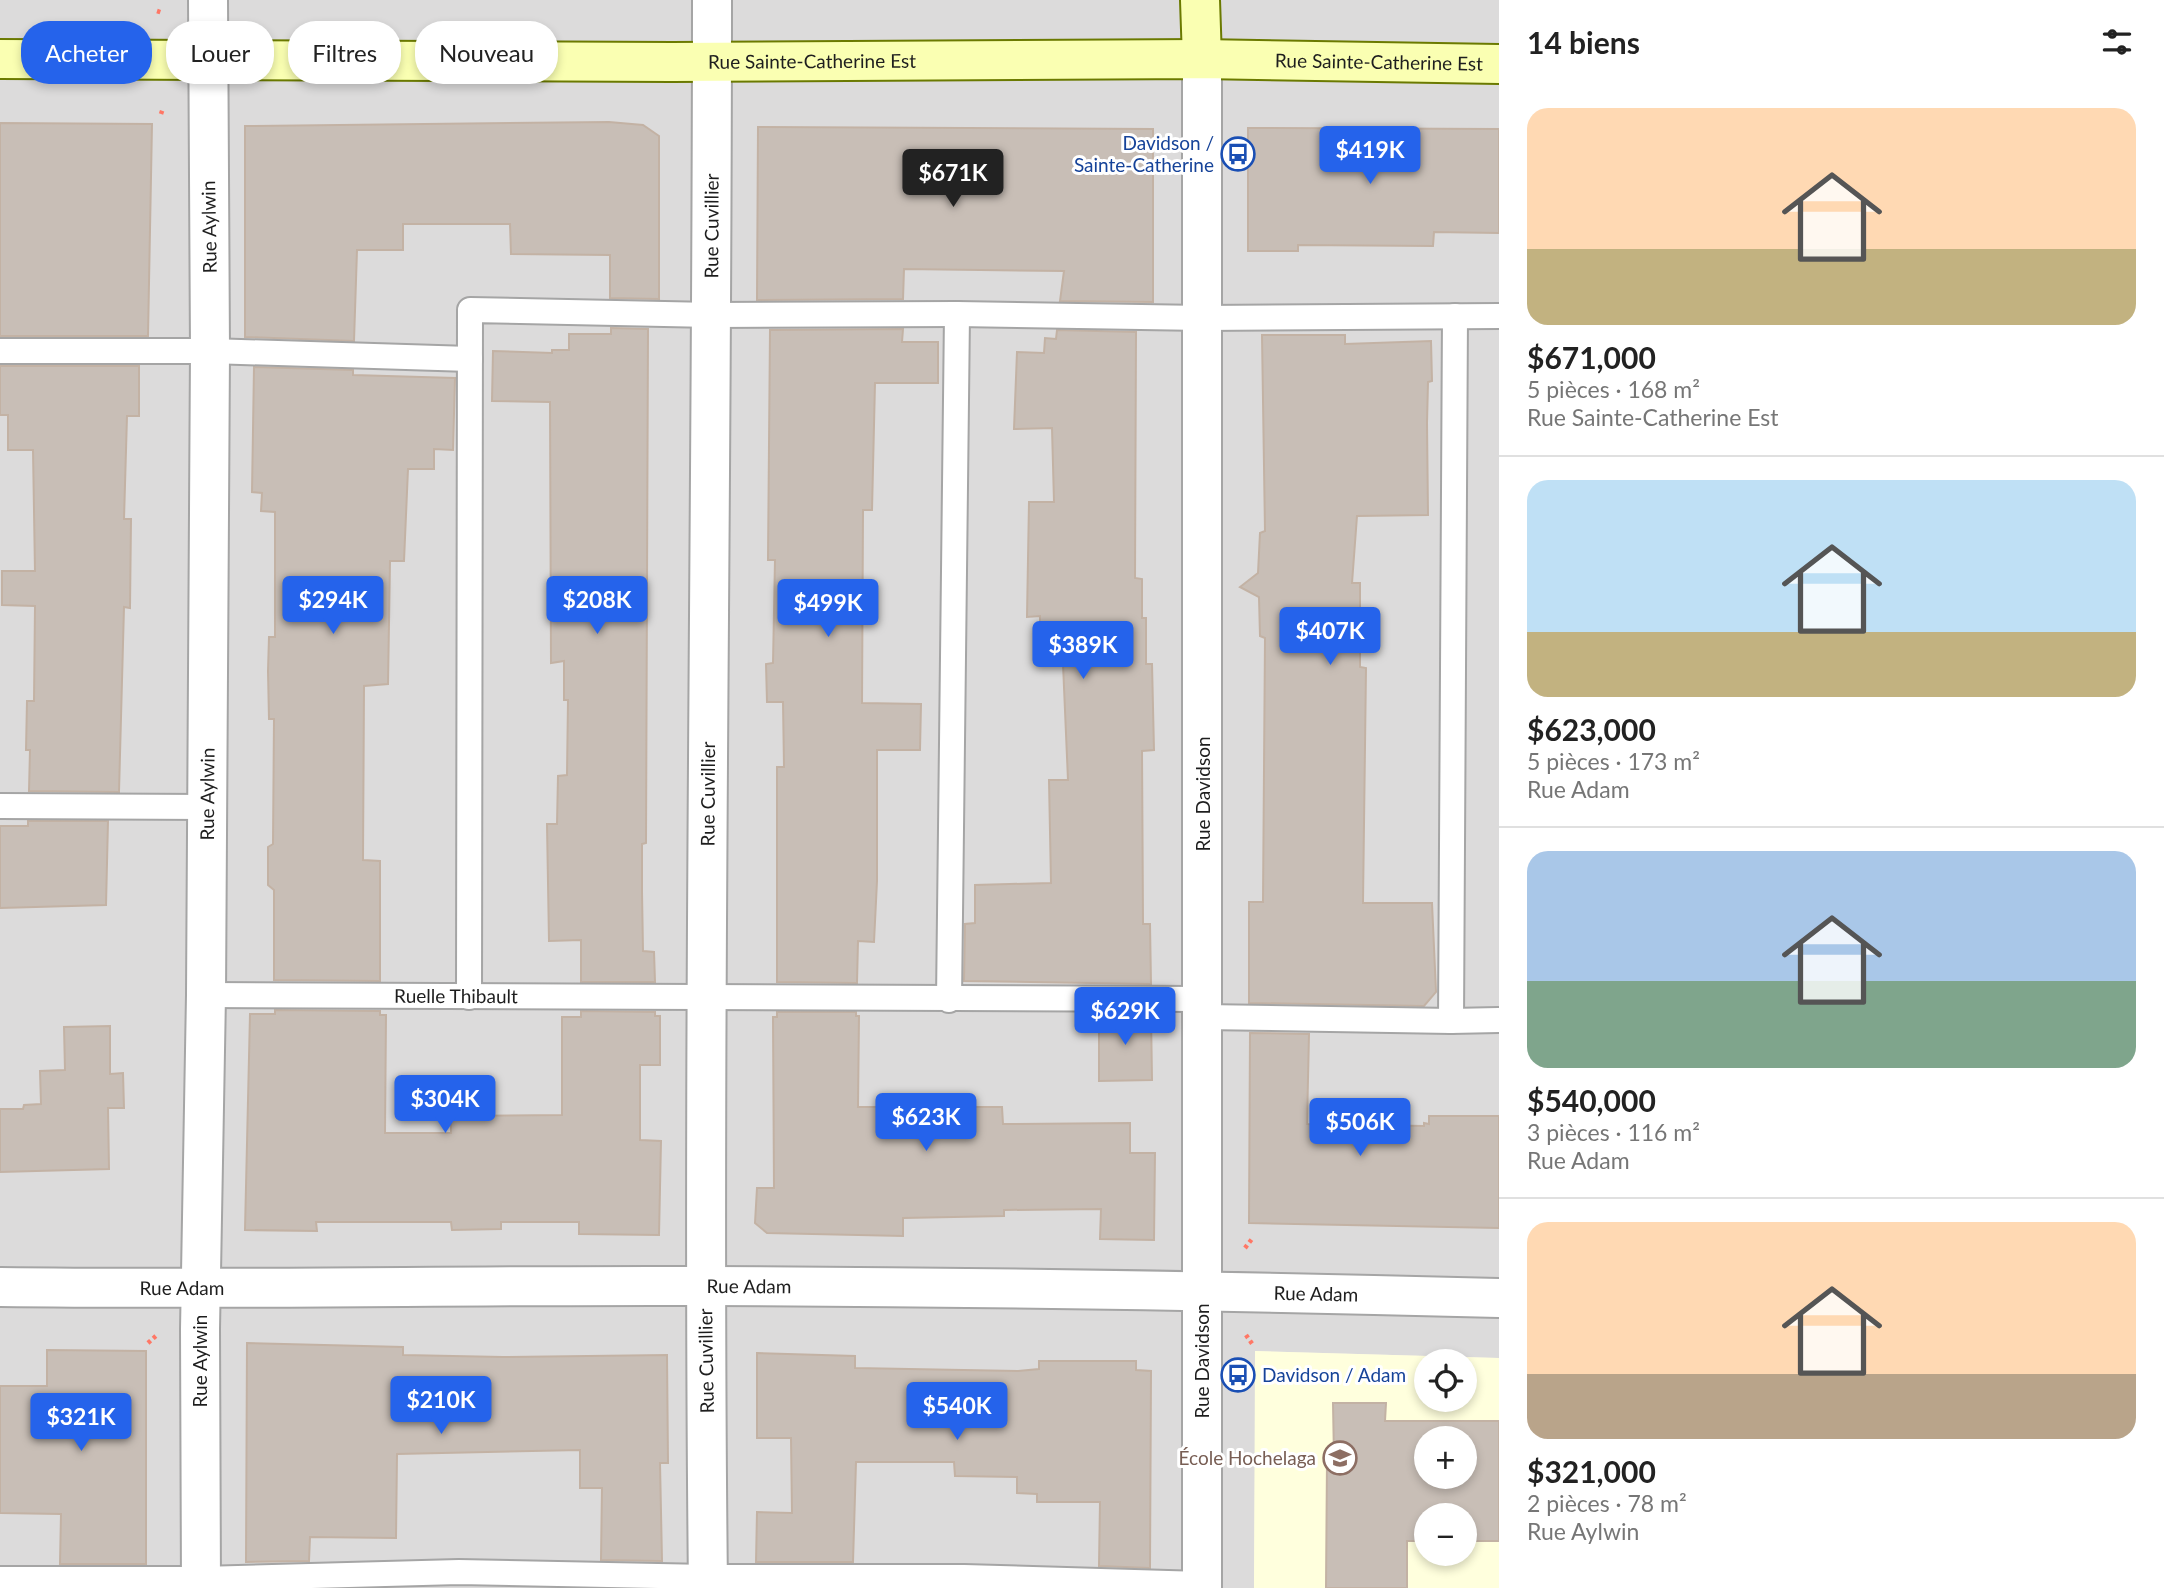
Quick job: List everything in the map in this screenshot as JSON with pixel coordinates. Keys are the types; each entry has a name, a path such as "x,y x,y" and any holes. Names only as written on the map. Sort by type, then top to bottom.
{"street":[{"name":"Rue Aylwin","path":"208,0 208,21"},
{"name":"Rue Cuvillier","path":"708,1583 705,996 712,315 712,0"},
{"name":"Rue Davidson","path":"1200,0 1203,318 1202,1586"},
{"name":"Rue Sainte-Catherine Est","path":"0,59 166,60"},
{"name":"Rue Sainte-Catherine Est","path":"274,60 712,62 1202,59 1499,64"},
{"name":"Rue Aylwin","path":"201,1583 200,1289 208,807 208,84"},
{"name":"Rue Adam","path":"0,1287 200,1289 705,1286 1203,1291 1499,1298"}],"lane":[{"path":"469,997 470,310 712,315 957,314 1203,318 1499,316"},
{"path":"949,1000 957,314"},
{"path":"1451,1021 1455,316"},
{"path":"0,351 210,351 470,359"},
{"path":"0,806 208,807"},
{"name":"Ruelle Thibault","path":"206,995 705,996 949,1000 1203,1008 1451,1021 1499,1020"},
{"path":"0,1579 201,1583 459,1580 1202,1586"}],"path":[{"path":"156,11 163,13"},
{"path":"1245,1248 1252,1239"},
{"path":"148,1343 161,1331"},
{"path":"1246,1335 1253,1345"}],"shaded area":[{"path":"0,0 1499,0 1499,1358 1477,1357 1477,1349 1414,1349 1414,1356 1256,1351 1254,1588 0,1588"},
{"name":"École Hochelaga","path":"1255,1351 1414,1356 1414,1412 1477,1412 1477,1357 1499,1358 1499,1588 1254,1588"}],"building":[{"path":"609,122 643,125 659,136 659,299 610,298 610,255 511,254 510,224 403,224 403,250 357,250 354,341 245,337 245,126"},
{"path":"0,123 152,124 148,336 0,336"},
{"path":"758,127 1153,129 1153,302 1060,301 1064,271 904,269 903,299 757,300"},
{"path":"1248,128 1499,129 1499,233 1434,232 1433,246 1298,245 1298,251 1248,251"},
{"path":"611,328 648,329 646,843 642,844 642,892 643,951 654,952 655,982 581,982 581,940 549,941 547,824 557,824 558,776 567,775 568,700 564,700 564,661 551,663 550,402 492,401 493,351 552,353 552,350 569,350 569,334 611,334"},
{"path":"903,329 902,342 938,342 938,383 875,383 872,510 863,510 862,703 921,704 920,750 877,750 874,942 858,941 857,983 777,982 777,767 784,767 783,702 767,702 766,664 773,663 775,560 768,560 770,330"},
{"path":"1057,330 1136,332 1135,578 1142,579 1142,618 1146,618 1146,664 1152,664 1154,750 1142,751 1143,924 1150,924 1151,984 964,981 965,924 975,923 975,885 1051,883 1049,780 1068,780 1063,664 1040,664 1040,616 1027,617 1029,502 1054,502 1052,428 1014,429 1017,352 1044,353 1045,338 1056,339"},
{"path":"1262,335 1345,335 1345,344 1431,341 1432,381 1428,382 1427,423 1428,515 1357,516 1352,583 1360,583 1360,667 1366,668 1363,903 1432,903 1436,992 1424,1006 1249,1003 1249,902 1263,902 1265,638 1260,636 1259,597 1240,587 1258,573 1260,533 1265,531"},
{"path":"0,366 139,366 139,416 127,416 124,519 131,519 130,608 124,607 119,792 29,791 27,701 34,701 35,606 2,605 2,571 35,571 33,450 8,450 8,415 0,415"},
{"path":"254,367 353,370 353,375 455,378 453,450 434,449 434,469 408,469 404,561 390,561 388,684 364,686 363,860 380,861 380,981 274,980 274,890 268,885 268,847 273,844 274,719 269,719 268,671 269,637 275,637 275,512 261,511 262,493 252,492"},
{"path":"28,821 108,821 106,905 0,908 0,826 28,826"},
{"path":"275,1010 380,1011 380,1015 386,1015 385,1133 451,1133 451,1116 562,1115 562,1017 581,1017 581,1011 655,1012 655,1016 660,1016 660,1065 640,1065 640,1140 661,1141 659,1235 579,1234 579,1222 501,1222 501,1229 452,1230 451,1222 316,1222 317,1231 245,1230 250,1014 275,1014"},
{"path":"777,1012 856,1012 856,1016 859,1016 858,1107 1002,1107 1003,1124 1130,1123 1130,1153 1155,1153 1154,1240 1100,1239 1101,1209 1004,1210 1004,1216 903,1218 903,1236 767,1233 755,1223 757,1188 774,1188 773,1017 777,1017"},
{"path":"1099,1013 1151,1014 1152,1080 1099,1081"},
{"path":"110,1026 110,1074 123,1073 124,1108 108,1108 109,1169 0,1172 0,1109 23,1109 24,1105 41,1104 40,1071 65,1070 64,1027"},
{"path":"1250,1033 1309,1034 1307,1124 1424,1126 1424,1123 1429,1124 1429,1116 1499,1116 1499,1228 1249,1223"},
{"path":"247,1343 403,1347 403,1355 667,1355 668,1463 660,1463 662,1561 601,1560 602,1488 580,1488 580,1450 397,1454 396,1538 310,1537 309,1561 246,1562"},
{"path":"47,1350 146,1351 146,1564 60,1564 61,1514 0,1513 0,1386 47,1386"},
{"path":"757,1353 855,1356 855,1368 1018,1371 1039,1369 1039,1361 1136,1361 1136,1370 1151,1371 1150,1568 1099,1566 1100,1502 1037,1502 1037,1494 1017,1493 1017,1477 955,1476 954,1462 856,1462 853,1562 756,1562 757,1512 792,1513 791,1438 757,1438"},
{"path":"1333,1403 1386,1403 1385,1421 1499,1421 1499,1541 1477,1541 1477,1503 1414,1503 1414,1541 1407,1541 1407,1588 1326,1588 1327,1460 1334,1459"}],"place":[{"name":"Davidson / Sainte-Catherine","path":"1238,154"},
{"name":"Davidson / Adam","path":"1238,1375"},
{"name":"École Hochelaga","path":"1340,1458"}]}
